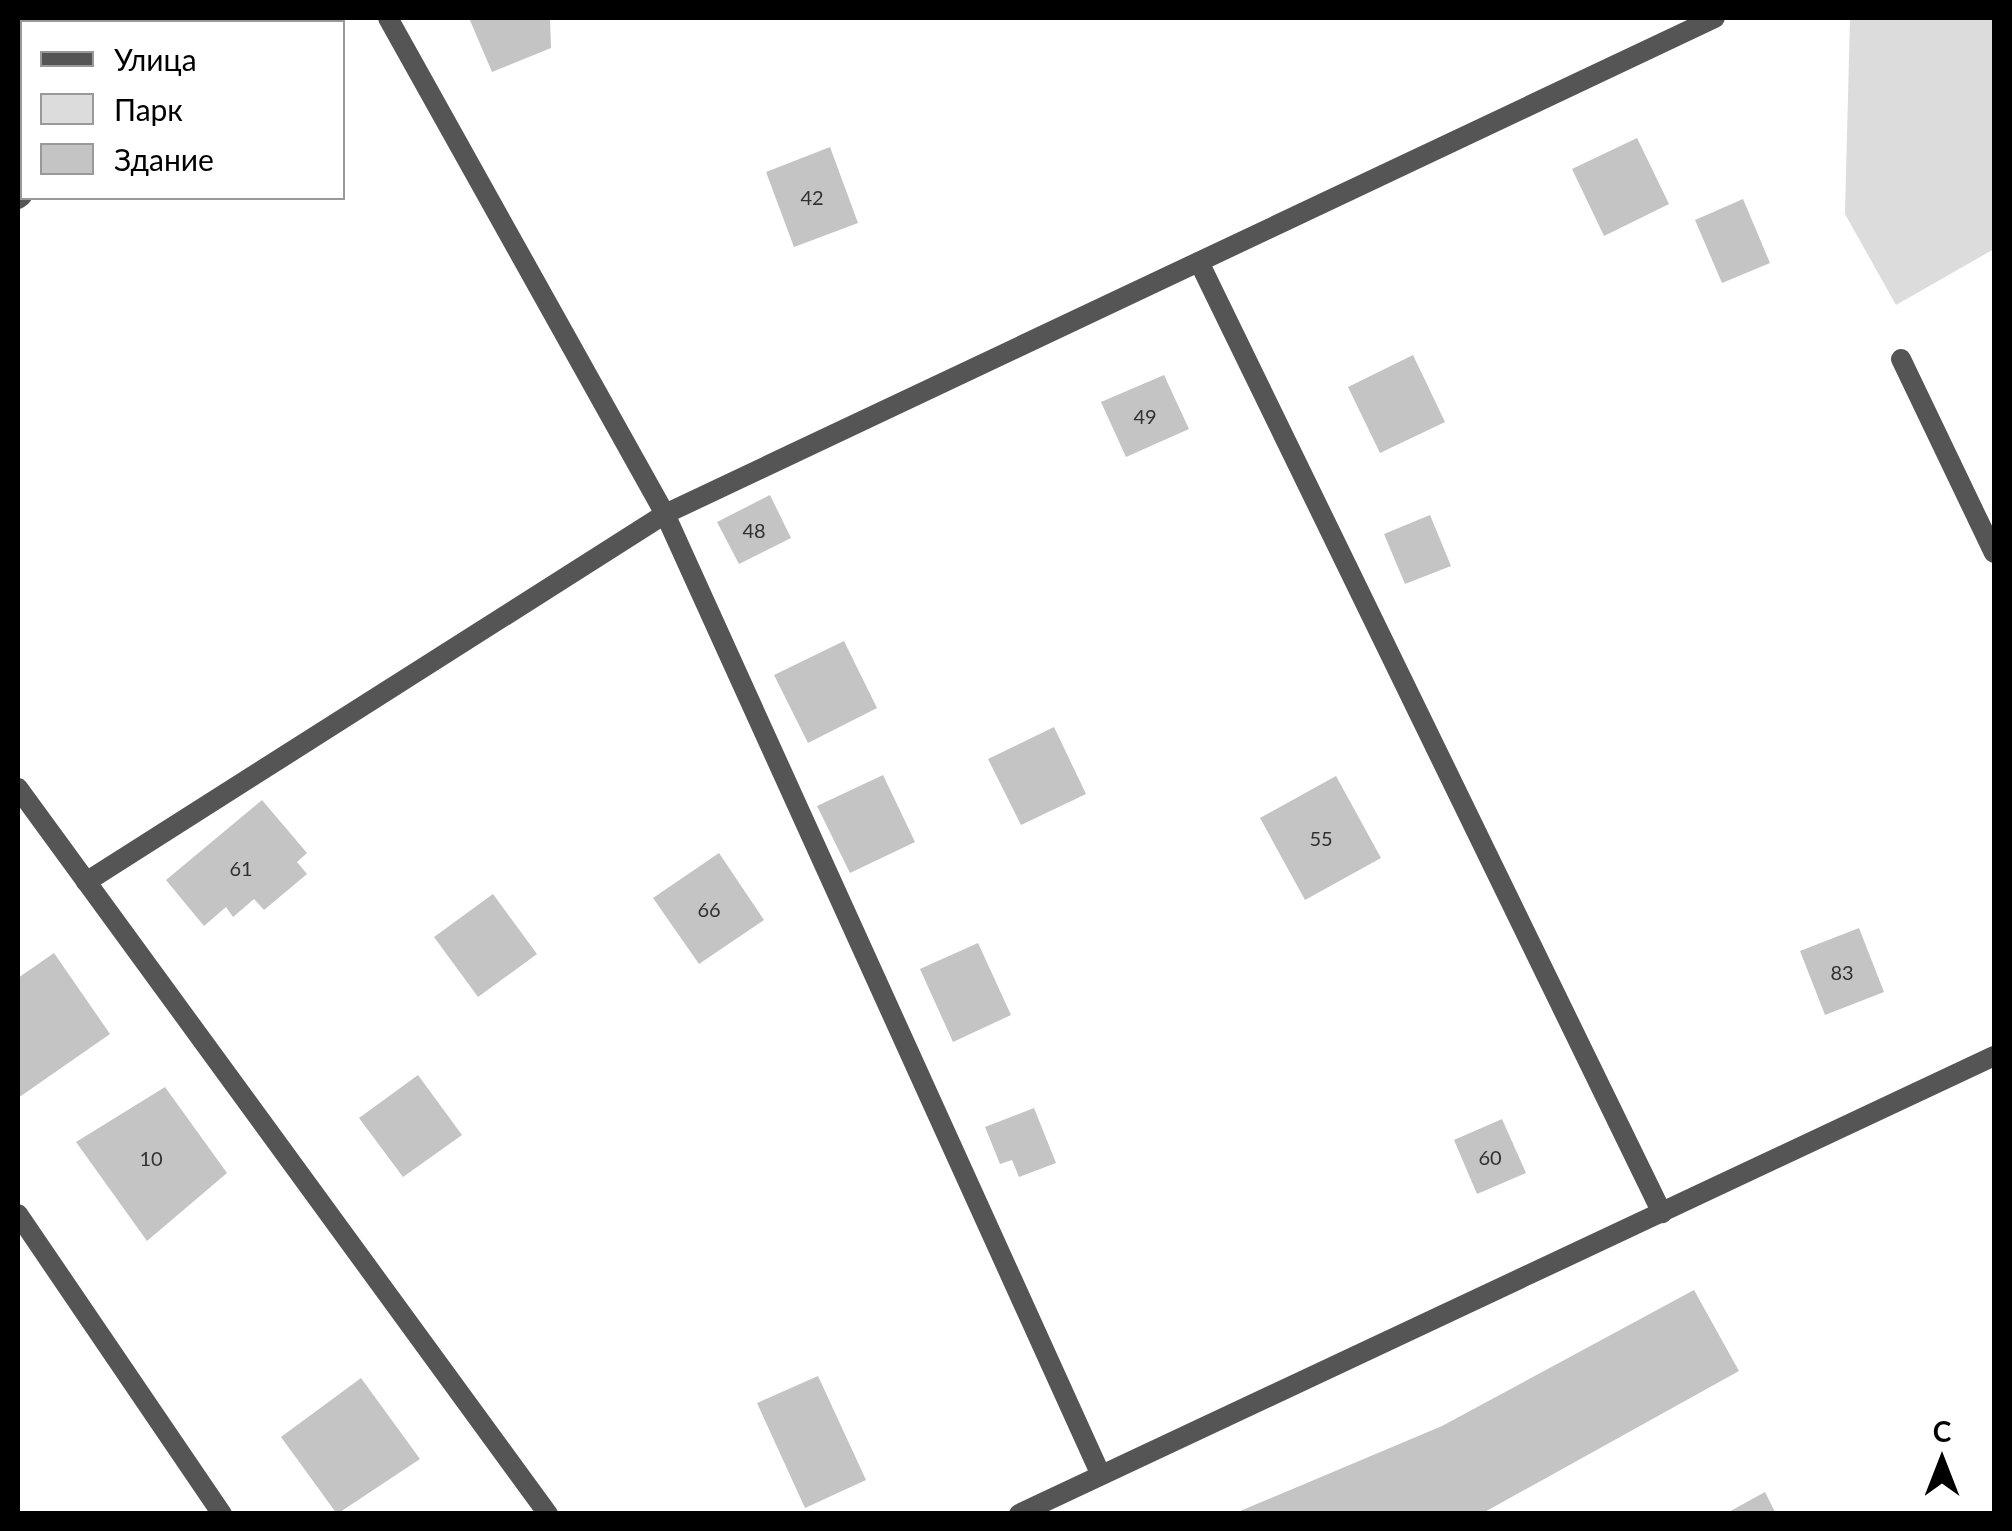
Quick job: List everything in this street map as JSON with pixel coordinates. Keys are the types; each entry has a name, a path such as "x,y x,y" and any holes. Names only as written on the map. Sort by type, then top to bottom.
{"street":[{"path":"388,18 666,514 1102,1475"},
{"path":"86,882 666,514 1715,18"},
{"path":"1199,262 1662,1213"},
{"path":"1901,360 1994,552"},
{"path":"18,788 548,1514"},
{"path":"1019,1514 1994,1056"},
{"path":"18,1214 222,1514"}],"green space":[{"path":"1850,18 1994,18 1994,249 1896,305 1845,214"}],"building":[{"path":"469,18 550,18 551,48 492,72"},
{"path":"1637,138 1669,204 1604,236 1572,169"},
{"path":"830,147 858,223 794,247 766,172"},
{"path":"1743,199 1770,263 1722,283 1695,220"},
{"path":"1413,355 1445,422 1380,453 1348,387"},
{"path":"1164,375 1189,429 1126,457 1101,402"},
{"path":"770,495 791,538 739,564 717,522"},
{"path":"1430,515 1451,566 1405,584 1384,534"},
{"path":"844,641 877,708 808,743 774,675"},
{"path":"1054,727 1086,794 1021,825 988,759"},
{"path":"883,775 915,842 850,873 817,806"},
{"path":"1336,776 1381,858 1305,900 1260,818"},
{"path":"262,800 307,853 297,862 307,874 264,910 254,899 233,917 226,907 204,926 166,880"},
{"path":"719,853 764,920 699,964 653,898"},
{"path":"493,894 537,954 478,997 434,937"},
{"path":"1859,928 1884,992 1825,1015 1800,951"},
{"path":"978,943 1011,1015 953,1042 920,969"},
{"path":"54,953 110,1034 18,1098 18,978"},
{"path":"418,1075 462,1135 403,1177 359,1118"},
{"path":"165,1087 227,1173 147,1241 76,1142"},
{"path":"1034,1108 1056,1163 1019,1177 1012,1160 1000,1164 985,1127"},
{"path":"1502,1119 1526,1173 1477,1194 1454,1140"},
{"path":"1694,1290 1739,1371 1481,1514 1233,1514 1442,1426"},
{"path":"818,1376 866,1480 805,1508 757,1403"},
{"path":"361,1378 420,1459 337,1514 281,1437"},
{"path":"1765,1492 1776,1514 1725,1514"}]}
